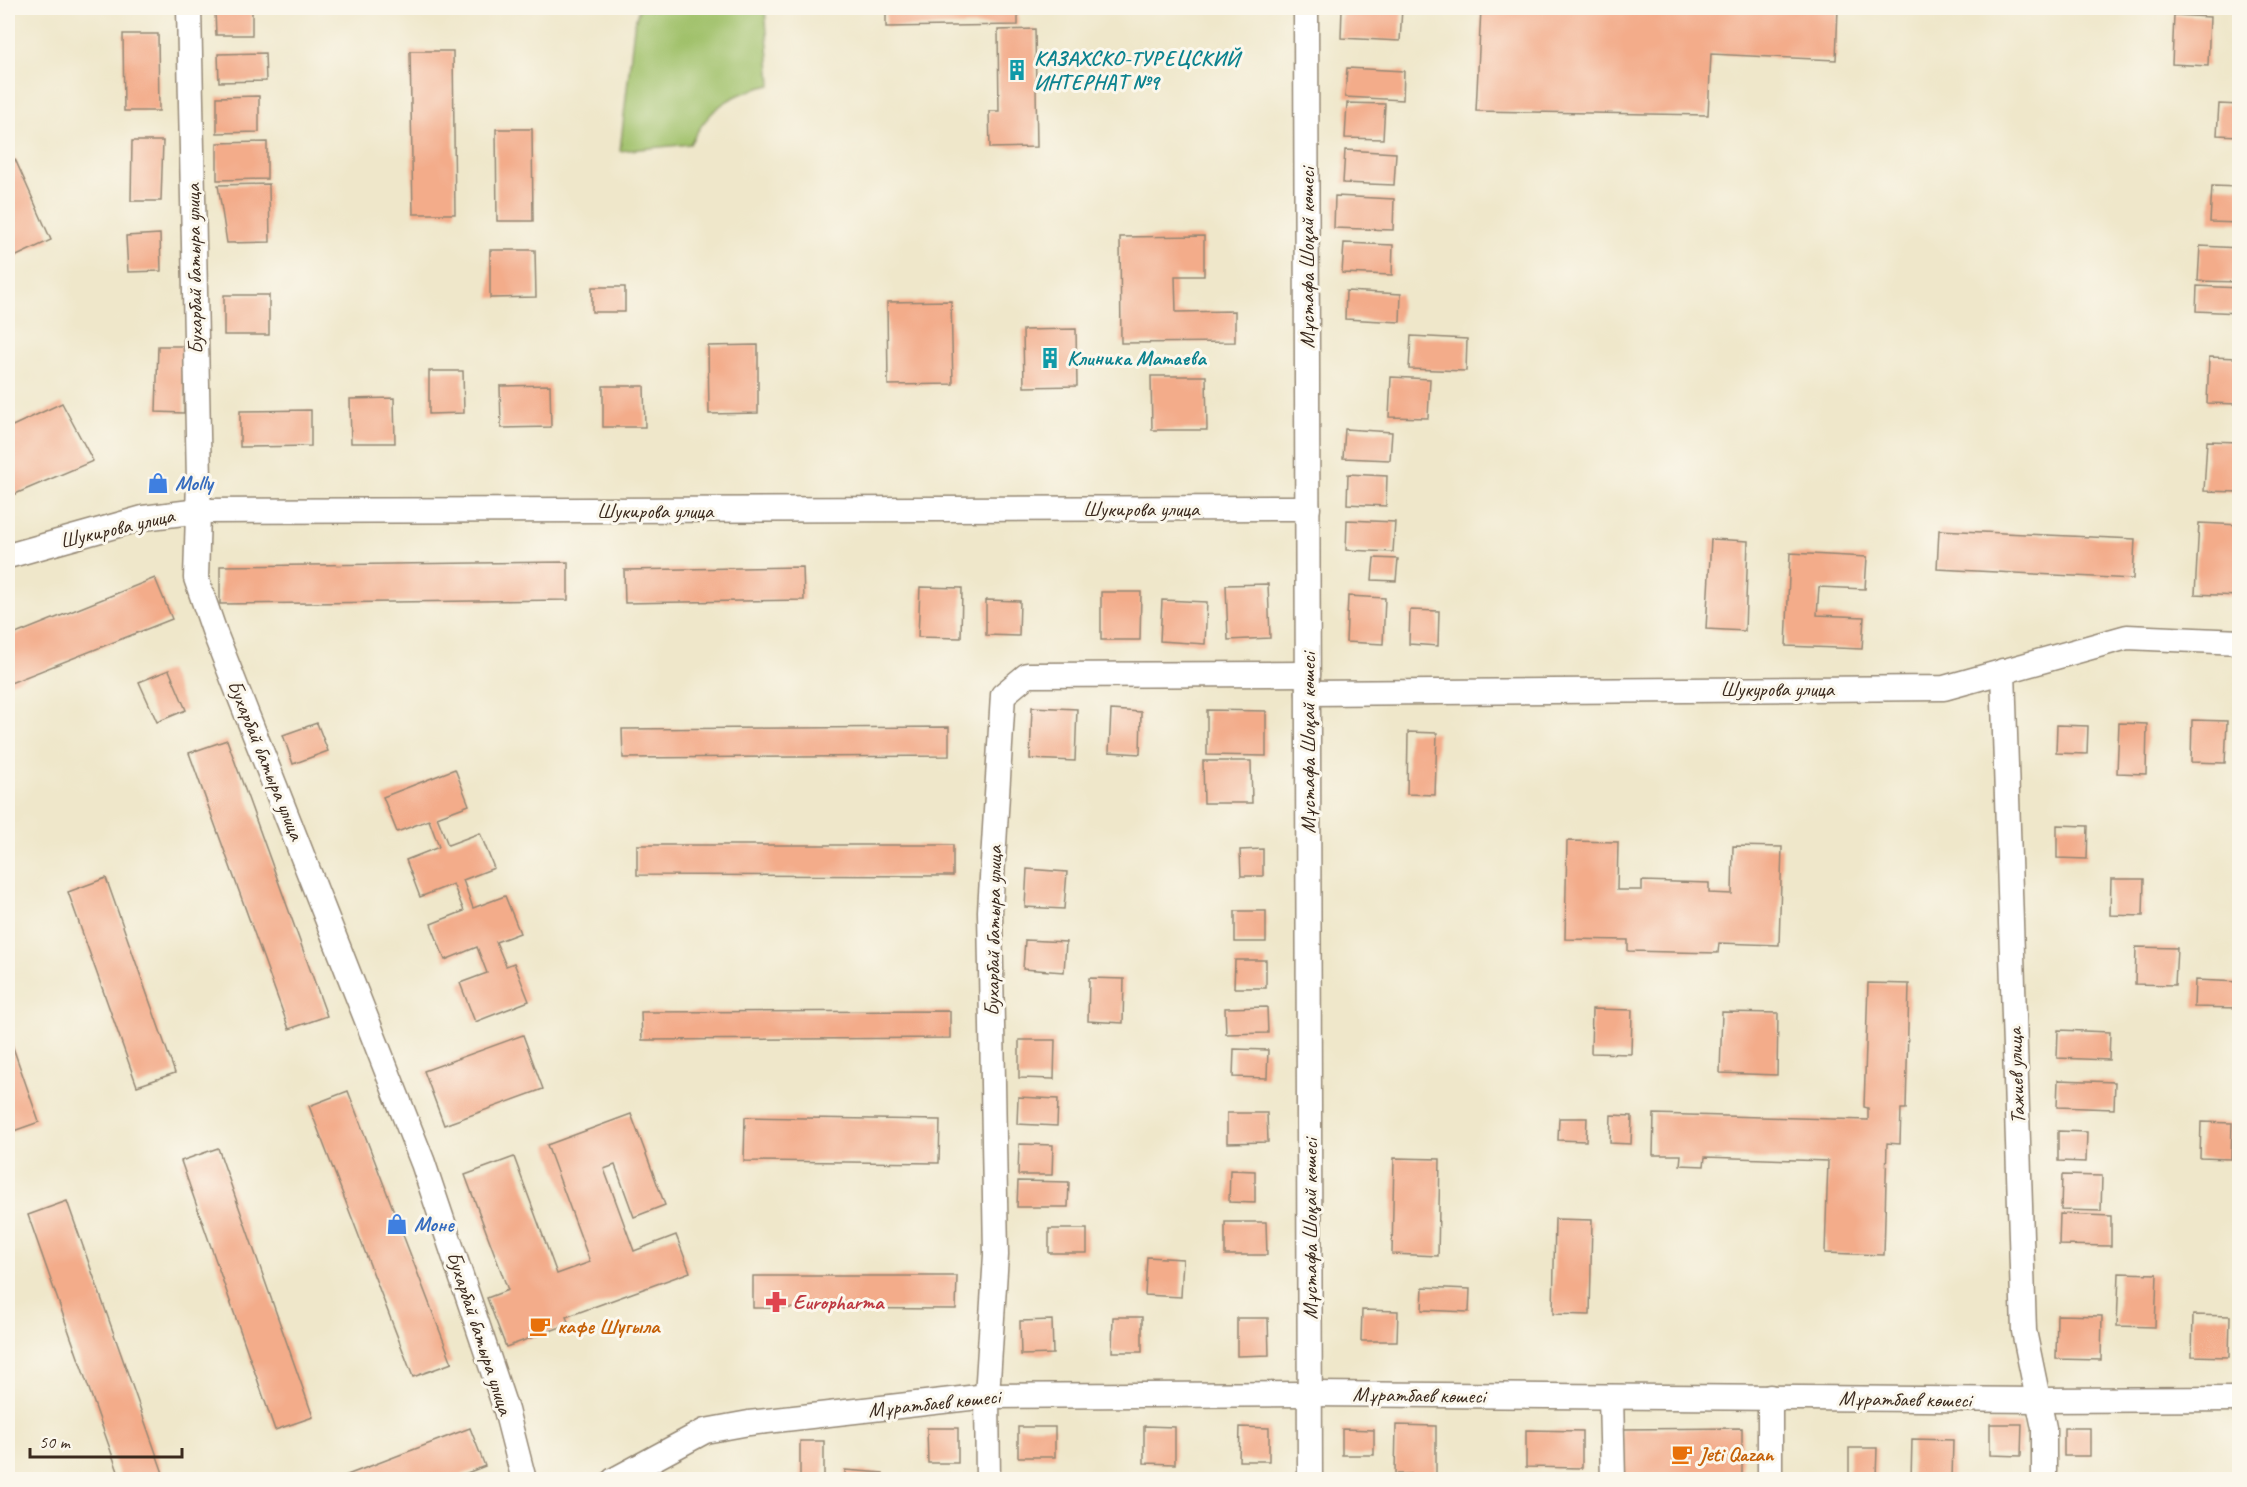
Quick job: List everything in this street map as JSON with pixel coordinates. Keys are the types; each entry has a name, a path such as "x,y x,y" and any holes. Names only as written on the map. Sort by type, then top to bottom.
{"street":[{"name":"Бухарбай батыра улица","path":"189,8 199,511 196,578 216,636 423,1163 506,1410 524,1479"},
{"name":"Мұстафа Шоқай көшесі","path":"1306,8 1310,1479"},
{"name":"Шукирова улица","path":"8,556 142,518 199,511 1308,508"},
{"name":"Шукурова улица","path":"1308,683 1944,687 2127,637 2240,642"},
{"name":"Тажиев улица","path":"2003,671 2024,1331 2044,1428 2044,1479"},
{"name":"Бухарбай батыра улица","path":"988,1479 987,1396 996,1255 990,912 1003,695 1027,675 1308,683"},
{"name":"Мұратбаев көшесі","path":"614,1479 705,1431 749,1422 987,1396 1310,1394 2040,1400 2240,1399"},
{"path":"1611,1397 1613,1479"},
{"path":"1770,1397 1770,1479"}],"green space":[{"path":"639,8 765,8 771,85 744,93 723,104 705,120 690,144 620,151 634,27"}],"building":[{"path":"886,8 1018,8 1018,25 886,27"},
{"path":"1342,8 1402,8 1400,41 1341,38"},
{"path":"1481,8 1838,8 1836,60 1711,54 1708,115 1476,111"},
{"path":"215,11 252,11 252,35 216,35"},
{"path":"2174,15 2210,17 2208,66 2172,64"},
{"name":"КАЗАХСКО-ТУРЕЦСКИЙ ИНТЕРНАТ №9","path":"1035,29 1037,147 990,148 989,111 999,111 998,30"},
{"path":"123,34 158,34 159,111 124,111"},
{"path":"410,51 453,51 455,214 413,214"},
{"path":"265,53 266,81 219,82 218,54"},
{"path":"1347,68 1404,71 1403,100 1345,97"},
{"path":"259,96 259,132 217,133 217,97"},
{"path":"1347,103 1385,104 1383,139 1345,138"},
{"path":"2219,104 2240,105 2240,136 2217,135"},
{"path":"496,129 532,129 533,221 497,221"},
{"path":"132,141 163,141 161,201 131,201"},
{"path":"267,142 267,179 217,180 217,143"},
{"path":"1345,150 1396,153 1394,185 1343,183"},
{"path":"15,159 51,240 8,260 8,163"},
{"path":"269,184 270,242 227,243 218,185"},
{"path":"2212,186 2240,187 2240,223 2210,222"},
{"path":"1335,196 1394,199 1393,230 1334,228"},
{"path":"160,234 161,271 128,272 126,236"},
{"path":"1204,236 1204,276 1175,276 1176,312 1235,311 1235,342 1121,343 1120,237"},
{"path":"1344,243 1393,245 1392,275 1342,273"},
{"path":"2200,246 2240,248 2240,282 2198,281"},
{"path":"490,250 535,250 536,297 490,298"},
{"path":"2197,286 2240,288 2240,313 2196,311"},
{"path":"592,287 625,287 625,312 592,312"},
{"path":"1346,291 1401,294 1400,322 1345,319"},
{"path":"224,295 269,295 269,335 224,335"},
{"path":"951,301 953,384 888,385 887,302"},
{"name":"Клиника Матаева","path":"1076,329 1077,386 1024,387 1023,330"},
{"path":"1411,336 1467,339 1466,371 1409,369"},
{"path":"758,345 758,413 709,414 708,346"},
{"path":"158,346 185,346 184,413 156,412"},
{"path":"2209,357 2240,358 2240,404 2207,403"},
{"path":"429,371 463,371 464,413 429,414"},
{"path":"1151,376 1206,376 1207,430 1152,430"},
{"path":"1391,377 1430,379 1428,418 1389,417"},
{"path":"550,385 551,427 501,428 500,386"},
{"path":"603,386 644,386 645,427 603,427"},
{"path":"394,398 395,443 351,443 350,399"},
{"path":"62,403 93,461 8,497 8,428"},
{"path":"311,410 311,446 240,447 240,411"},
{"path":"1345,429 1392,432 1390,460 1343,458"},
{"path":"2207,441 2240,442 2240,492 2204,491"},
{"path":"1348,474 1387,476 1386,506 1347,504"},
{"path":"1347,520 1395,522 1393,552 1346,550"},
{"path":"2199,523 2240,525 2238,596 2195,594"},
{"path":"1939,530 2135,539 2133,579 1937,569"},
{"path":"1711,539 1748,541 1745,631 1706,629"},
{"path":"1790,553 1867,557 1865,589 1819,587 1817,615 1864,617 1862,649 1786,646"},
{"path":"1374,558 1398,559 1396,581 1372,580"},
{"path":"568,562 568,600 220,604 220,566"},
{"path":"803,567 804,600 625,603 624,570"},
{"path":"155,578 172,619 8,684 8,637"},
{"path":"1268,584 1270,638 1228,640 1226,585"},
{"path":"920,587 962,588 961,638 918,637"},
{"path":"1101,592 1141,592 1140,640 1101,640"},
{"path":"1348,596 1385,598 1383,644 1346,642"},
{"path":"986,600 1020,601 1019,636 986,635"},
{"path":"1162,600 1207,602 1205,644 1160,641"},
{"path":"1410,610 1439,611 1438,646 1409,644"},
{"path":"169,670 186,710 157,722 139,682"},
{"path":"1032,707 1077,709 1075,761 1030,759"},
{"path":"1111,710 1141,712 1140,754 1109,752"},
{"path":"1207,710 1266,711 1266,756 1207,755"},
{"path":"2192,720 2227,721 2225,763 2191,762"},
{"path":"317,723 328,751 293,764 283,735"},
{"path":"2119,723 2147,724 2146,774 2117,773"},
{"path":"2057,725 2088,726 2087,754 2056,753"},
{"path":"949,727 949,756 623,758 622,729"},
{"path":"1408,732 1437,733 1435,795 1407,794"},
{"path":"227,740 327,1016 289,1029 189,753"},
{"path":"1203,761 1251,761 1252,803 1204,803"},
{"path":"455,769 469,805 437,817 448,845 480,833 494,868 463,880 473,908 505,896 520,933 496,942 506,966 514,963 529,1001 475,1022 460,983 487,973 477,947 445,960 431,924 464,911 453,884 420,897 406,860 439,847 429,820 397,832 383,797"},
{"path":"2057,825 2088,826 2087,859 2057,858"},
{"path":"1567,841 1618,842 1617,890 1642,890 1642,881 1709,883 1709,893 1732,894 1733,846 1782,847 1779,945 1719,943 1718,953 1628,951 1628,940 1565,939"},
{"path":"637,845 953,845 953,876 637,875"},
{"path":"1263,849 1263,876 1241,876 1240,850"},
{"path":"1027,869 1067,872 1064,909 1025,907"},
{"path":"106,878 175,1073 137,1086 68,892"},
{"path":"2111,879 2144,879 2143,916 2110,915"},
{"path":"1235,911 1266,911 1266,942 1235,942"},
{"path":"1025,940 1066,942 1064,972 1023,969"},
{"path":"2136,947 2177,948 2175,985 2135,984"},
{"path":"1235,960 1266,960 1266,988 1234,988"},
{"path":"1089,978 1124,979 1123,1023 1088,1021"},
{"path":"2195,980 2240,982 2240,1008 2194,1007"},
{"path":"1868,983 1909,984 1906,1109 1901,1109 1900,1144 1887,1143 1884,1255 1825,1253 1828,1161 1705,1157 1704,1166 1680,1165 1681,1155 1653,1155 1654,1114 1868,1120 1868,1108 1864,1107"},
{"path":"1267,1007 1268,1033 1226,1034 1225,1008"},
{"path":"1592,1009 1632,1010 1631,1054 1591,1053"},
{"path":"950,1011 950,1038 642,1040 641,1012"},
{"path":"1722,1012 1778,1013 1777,1075 1720,1073"},
{"path":"2058,1030 2110,1032 2109,1060 2057,1058"},
{"path":"8,1033 39,1122 8,1133"},
{"path":"523,1035 543,1089 444,1125 424,1071"},
{"path":"1019,1040 1055,1040 1054,1079 1019,1078"},
{"path":"1234,1049 1268,1050 1267,1078 1233,1077"},
{"path":"2058,1080 2115,1082 2114,1109 2057,1107"},
{"path":"348,1091 452,1363 413,1377 309,1106"},
{"path":"1018,1097 1058,1099 1057,1126 1017,1124"},
{"path":"1227,1113 1267,1113 1268,1142 1227,1143"},
{"path":"631,1114 665,1205 634,1217 615,1165 604,1169 634,1251 676,1235 690,1272 566,1317 569,1324 506,1347 487,1298 508,1290 465,1175 514,1157 557,1274 590,1262 547,1145"},
{"path":"1611,1115 1632,1116 1631,1144 1610,1143"},
{"path":"745,1117 940,1120 939,1163 744,1161"},
{"path":"1559,1118 1587,1118 1586,1141 1558,1140"},
{"path":"2201,1122 2232,1123 2231,1159 2200,1158"},
{"path":"2058,1131 2087,1132 2086,1162 2058,1161"},
{"path":"1019,1144 1053,1145 1052,1175 1018,1175"},
{"path":"218,1148 313,1417 275,1430 181,1161"},
{"path":"1394,1158 1440,1159 1438,1256 1392,1254"},
{"path":"1230,1170 1255,1171 1255,1203 1229,1202"},
{"path":"2062,1175 2102,1176 2101,1211 2061,1210"},
{"path":"1018,1181 1069,1182 1068,1207 1017,1207"},
{"path":"67,1201 164,1476 153,1480 121,1480 28,1215"},
{"path":"2060,1214 2111,1216 2111,1246 2059,1245"},
{"path":"1555,1219 1592,1220 1590,1315 1553,1314"},
{"path":"1225,1222 1266,1222 1267,1255 1225,1255"},
{"path":"1049,1229 1087,1229 1087,1253 1049,1253"},
{"path":"1147,1257 1183,1259 1181,1297 1145,1295"},
{"path":"2119,1273 2157,1274 2155,1327 2117,1326"},
{"path":"753,1276 957,1276 956,1309 753,1308"},
{"path":"1423,1287 1470,1289 1469,1312 1422,1310"},
{"path":"1362,1310 1398,1311 1397,1341 1361,1341"},
{"path":"2057,1315 2102,1316 2101,1360 2056,1359"},
{"path":"2193,1315 2230,1316 2229,1357 2192,1356"},
{"path":"1113,1317 1142,1317 1142,1352 1112,1352"},
{"path":"1237,1318 1268,1318 1269,1355 1237,1356"},
{"path":"1052,1320 1053,1354 1021,1355 1020,1321"},
{"path":"1990,1424 2022,1424 2021,1456 1990,1455"},
{"path":"1396,1425 1436,1426 1436,1474 1395,1474"},
{"path":"1144,1426 1175,1427 1175,1464 1144,1463"},
{"path":"1018,1427 1055,1427 1055,1457 1018,1457"},
{"path":"1240,1427 1269,1428 1269,1461 1239,1461"},
{"path":"470,1428 485,1466 449,1480 334,1480"},
{"path":"927,1428 958,1428 958,1463 928,1463"},
{"name":"Jeti Qazan","path":"1742,1428 1742,1480 1622,1480 1622,1429"},
{"path":"2064,1428 2090,1428 2090,1456 2064,1456"},
{"path":"1342,1429 1374,1430 1374,1455 1342,1455"},
{"path":"1526,1430 1582,1431 1582,1468 1526,1467"},
{"path":"1912,1439 1953,1440 1952,1480 1911,1480"},
{"path":"800,1441 824,1441 824,1480 800,1480"},
{"path":"1849,1448 1877,1448 1876,1478 1849,1477"},
{"path":"845,1470 883,1473 883,1480 845,1480"},
{"path":"1525,1475 1567,1476 1567,1480 1525,1480"}],"place":[{"name":"КАЗАХСКО-ТУРЕЦСКИЙ ИНТЕРНАТ №9","path":"1017,70"},
{"name":"Клиника Матаева","path":"1050,358"},
{"name":"Molly","path":"158,483"},
{"name":"Моне","path":"397,1224"},
{"name":"Europharma","path":"776,1302"},
{"name":"кафе Шугыла","path":"540,1326"},
{"name":"Jeti Qazan","path":"1682,1454"}]}
